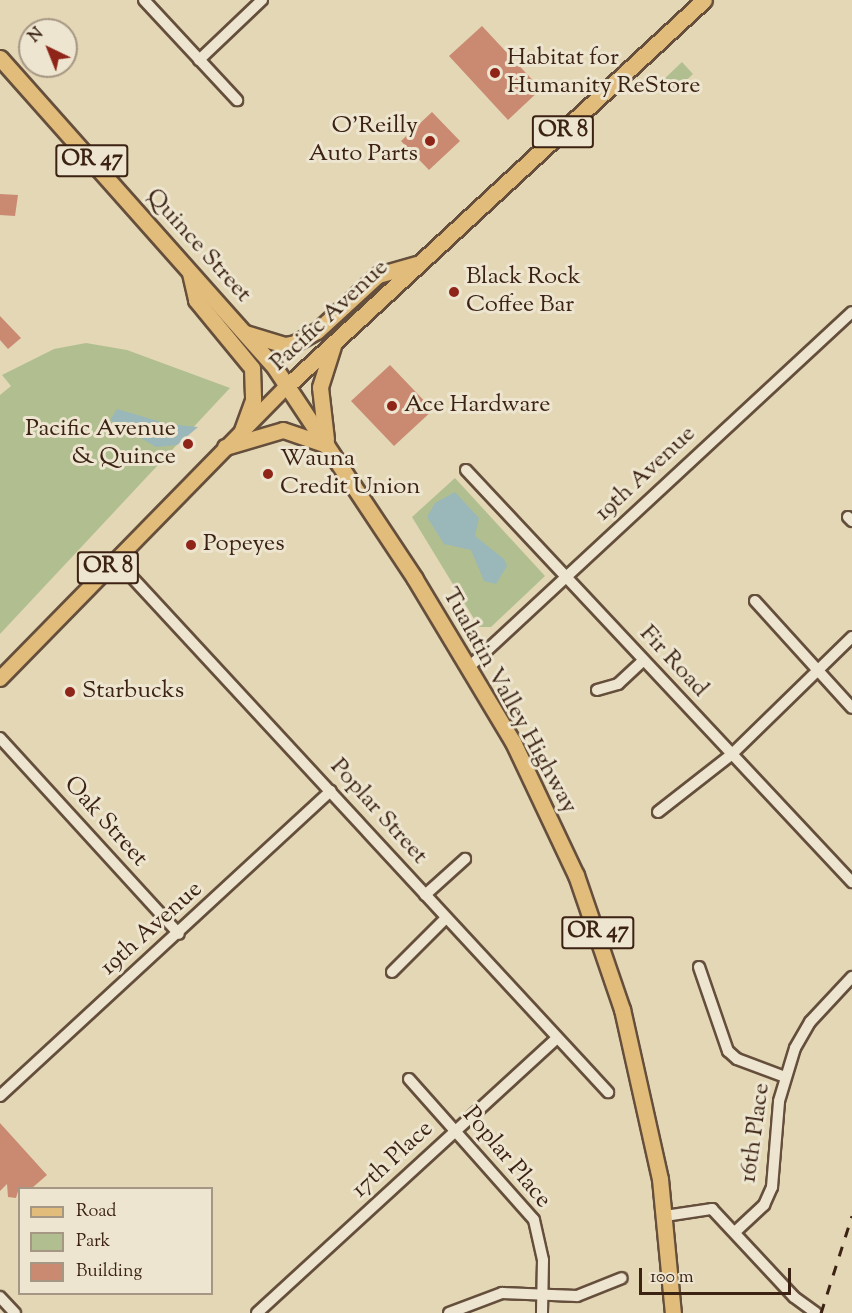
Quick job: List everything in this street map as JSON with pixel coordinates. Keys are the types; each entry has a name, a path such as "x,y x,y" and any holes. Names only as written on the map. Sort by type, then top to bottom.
{"highway":[{"name":"Pacific Avenue","path":"287,386 705,0"},
{"name":"Quince Street","path":"0,58 245,333 287,386"},
{"path":"245,333 285,345 295,343 317,331 378,275 420,263"},
{"path":"189,270 196,300 252,368 253,400 242,430"},
{"path":"225,447 284,430 327,445 320,387 334,343"},
{"name":"Tualatin Valley Highway","path":"287,386 469,667 548,811 598,932 640,1080 665,1216 673,1313"}],"main road":[{"name":"Pacific Avenue","path":"0,679 287,386"}],"street":[{"path":"144,0 237,100"},
{"path":"199,60 262,0"},
{"name":"19th Avenue","path":"469,667 852,312"},
{"name":"Fir Road","path":"465,470 852,882"},
{"name":"Poplar Street","path":"116,560 608,1092"},
{"path":"754,601 852,708"},
{"path":"658,812 731,755 852,637"},
{"path":"597,690 618,684 643,661"},
{"name":"Oak Street","path":"0,738 179,934"},
{"name":"19th Avenue","path":"0,1096 179,934 331,791"},
{"path":"425,895 465,859"},
{"path":"392,972 446,918"},
{"path":"699,967 728,1051 737,1059 785,1077"},
{"name":"16th Place","path":"735,1232 764,1205 772,1187 785,1077 810,1022 852,977"},
{"name":"17th Place","path":"257,1313 557,1038"},
{"name":"Poplar Place","path":"409,1079 534,1220 543,1260 542,1313"},
{"path":"665,1216 712,1209 794,1297 816,1313"},
{"path":"449,1313 502,1293 586,1294 622,1278"},
{"path":"0,1297 15,1313"}],"green space":[{"path":"682,62 693,74 672,94 661,82"},
{"path":"86,343 127,350 230,388 0,634 0,395 11,386 2,375 54,349"},
{"path":"455,478 545,576 491,627 479,627 412,517"}],"water":[{"path":"117,409 168,424 198,427 177,445 156,447 110,420"},
{"path":"455,492 479,518 475,536 504,559 507,566 496,584 484,581 471,550 444,544 427,517 435,503"}],"building":[{"name":"Habitat for Humanity ReStore","path":"482,26 541,89 508,120 449,56"},
{"name":"O'Reilly Auto Parts","path":"432,112 460,141 429,170 401,141"},
{"path":"0,194 18,195 15,216 0,215"},
{"path":"0,316 21,338 8,349 0,340"},
{"name":"Ace Hardware","path":"390,365 433,410 394,446 351,401"},
{"path":"0,1123 47,1175 33,1187 18,1187 16,1198 8,1197 7,1184 0,1191"}],"railway":[{"path":"821,1313 852,1216"}],"place":[{"name":"Habitat for Humanity ReStore","path":"495,73"},
{"name":"O'Reilly Auto Parts","path":"430,141"},
{"name":"Black Rock Coffee Bar","path":"454,292"},
{"name":"Ace Hardware","path":"392,406"},
{"name":"Pacific Avenue & Quince","path":"188,444"},
{"name":"Wauna Credit Union","path":"268,474"},
{"name":"Popeyes","path":"191,545"},
{"name":"Starbucks","path":"70,692"}]}
